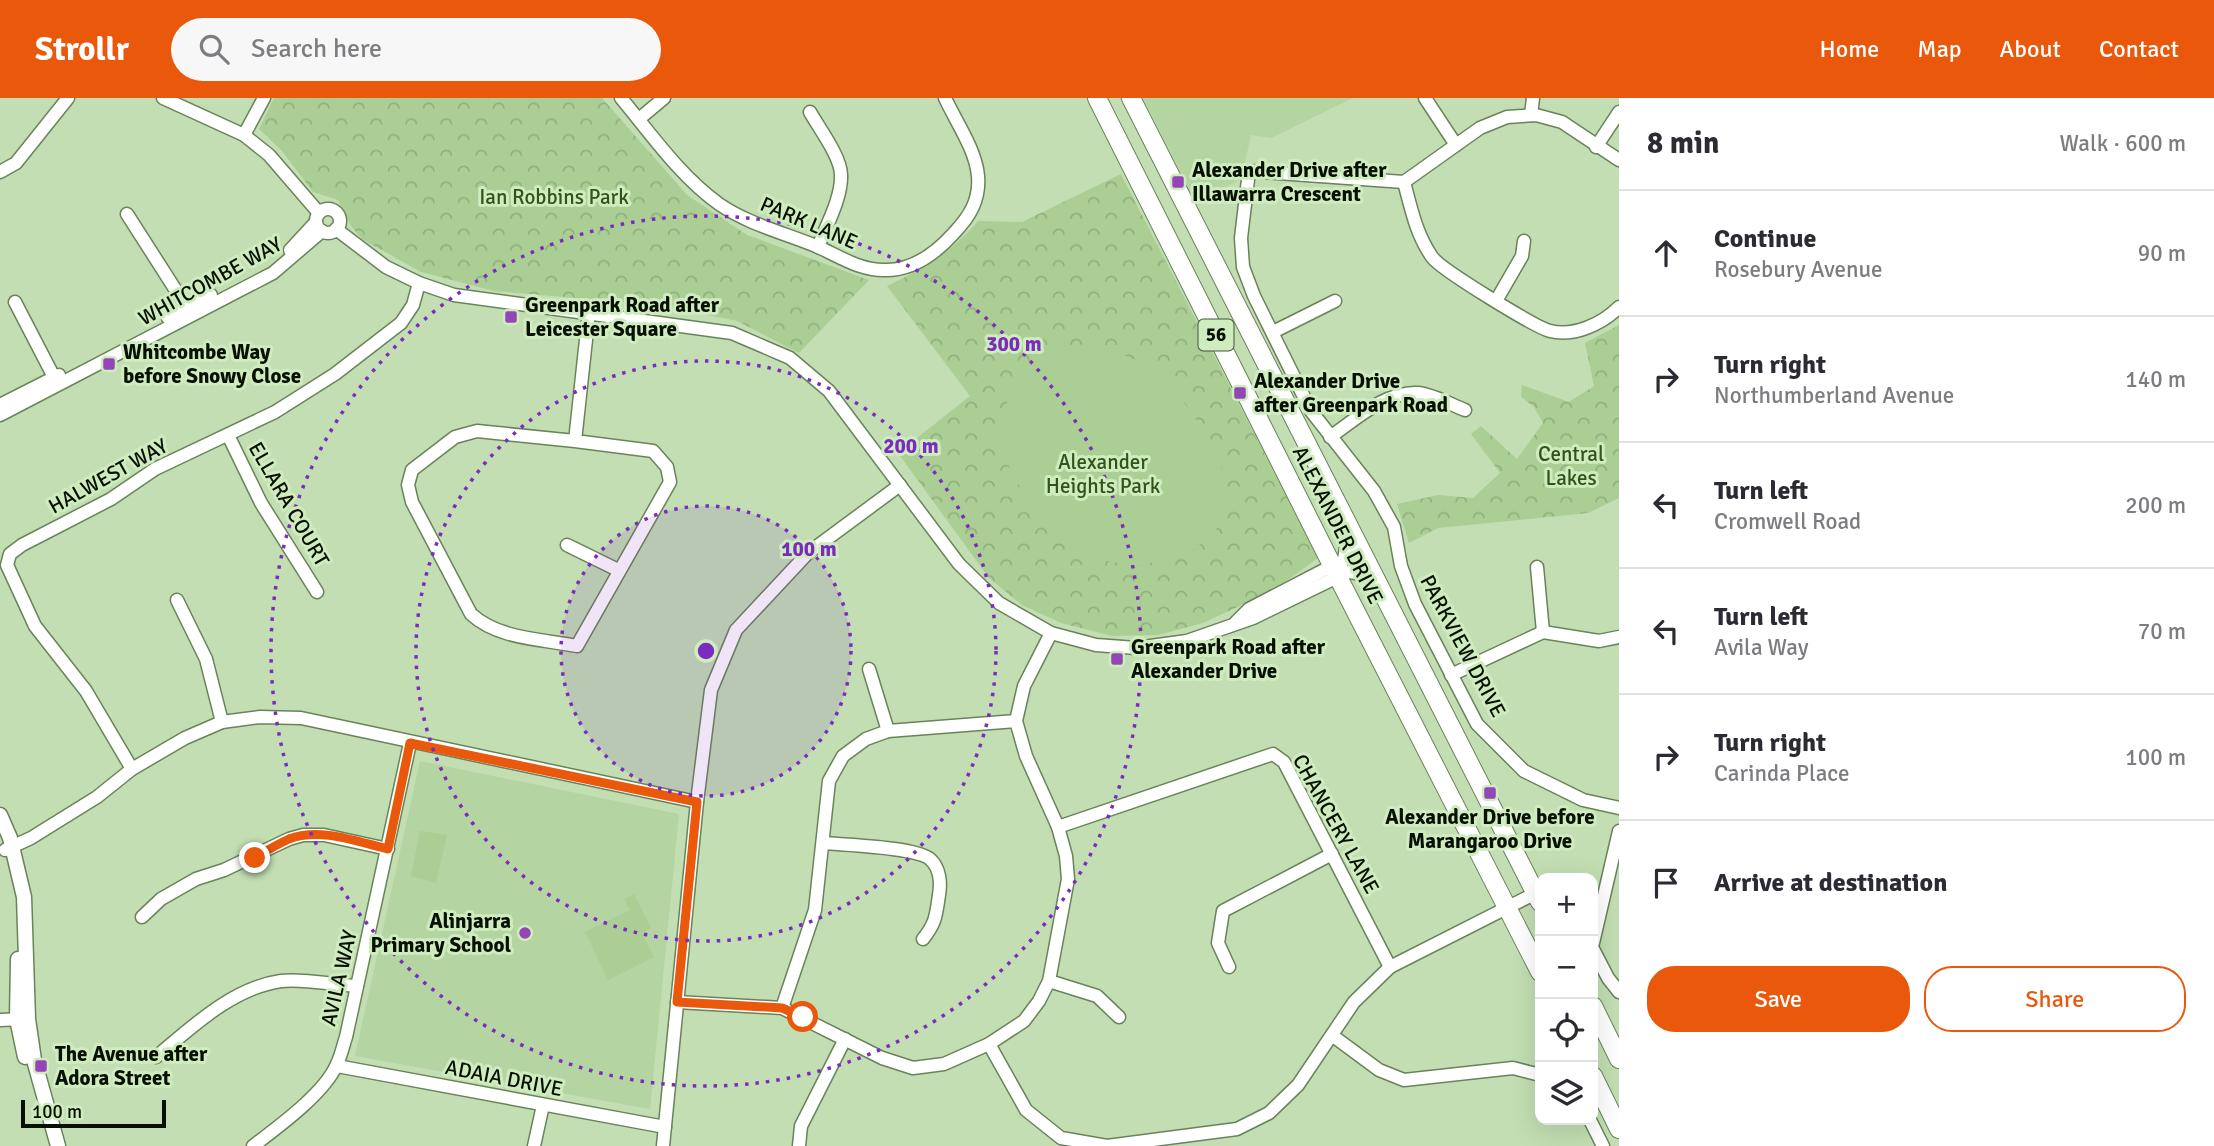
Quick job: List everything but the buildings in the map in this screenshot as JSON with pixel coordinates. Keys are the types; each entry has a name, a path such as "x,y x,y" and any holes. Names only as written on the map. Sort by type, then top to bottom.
{"main road":[{"name":"ALEXANDER DRIVE","path":"1097,98 1535,962"},
{"name":"ALEXANDER DRIVE","path":"1131,98 1535,891"},
{"path":"1598,1016 1619,1059"},
{"path":"1598,1086 1619,1129"}],"street":[{"path":"0,172 16,163 68,98"},
{"path":"163,98 244,135 270,155 319,222 328,233 336,229 340,219 336,212 329,209 319,222"},
{"path":"244,135 264,98"},
{"name":"PARK LANE","path":"621,98 687,176 719,204 763,226 818,247 847,263 886,271 916,264 945,243 970,216 978,195 975,161 945,98"},
{"path":"639,119 664,98"},
{"path":"1425,98 1456,145"},
{"path":"1531,116 1533,98"},
{"path":"810,112 838,161 841,175 838,194 818,247"},
{"path":"1597,147 1619,112"},
{"path":"1619,160 1562,122 1531,116 1507,117 1480,128 1404,182 1416,230 1433,259 1444,269 1496,301 1549,331 1573,332 1598,323 1619,307"},
{"name":"PARKVIEW DRIVE","path":"1404,182 1249,171 1241,238 1243,267 1254,296 1311,411 1374,491 1394,527 1401,566 1410,591 1477,724 1524,771 1583,800 1619,808"},
{"path":"127,214 189,311"},
{"name":"WHITCOMBE WAY","path":"0,415 279,260 319,222"},
{"path":"336,229 386,267 419,283 454,295 732,333 790,358 829,391 959,564 999,603 1051,633 1096,645 1136,648 1187,641 1253,618 1331,580 1344,559 1346,548 1346,536 1337,499"},
{"path":"1496,301 1522,256 1524,241"},
{"name":"HALWEST WAY","path":"132,769 86,691 35,625 7,565 10,554 22,545 111,499 155,469 275,412 335,374 401,323 413,305 419,283"},
{"path":"1273,332 1335,301"},
{"path":"15,302 56,382"},
{"path":"575,441 589,312"},
{"name":"WHITCOMBE WAY","path":"0,405 56,382"},
{"path":"1330,438 1381,402 1396,396 1417,393 1465,410"},
{"path":"477,431 575,441 653,451 667,467 670,482 577,646 500,632 482,625 471,614 412,502 408,485 412,470 455,437 477,431"},
{"name":"ELLARA COURT","path":"228,435 261,503 317,592"},
{"path":"663,1146 697,802 711,690 737,630 808,553 900,485"},
{"path":"568,545 618,570"},
{"path":"1537,567 1543,632"},
{"path":"1335,571 1356,573 1379,583"},
{"path":"177,600 205,659 222,722"},
{"path":"1451,675 1543,632 1600,641 1619,639"},
{"path":"677,1002 782,1008 882,1058 913,1068 944,1064 989,1044 1024,1021 1049,981 1068,879 1066,856 1058,827 1026,756 1016,721 1024,686 1051,633"},
{"path":"869,669 888,731"},
{"path":"6,843 48,826 97,797 132,769 185,738 222,722 260,717 301,718 697,802"},
{"path":"782,1008 816,910 829,781 843,757 866,739 888,731 1016,721"},
{"name":"AVILA WAY","path":"253,1146 292,1116 337,1066 410,743"},
{"name":"CHANCERY LANE","path":"1058,827 1273,754 1284,762 1390,967"},
{"path":"0,815 6,843 24,897 23,1019 49,1146"},
{"path":"1595,936 1619,831"},
{"path":"142,917 161,899 195,879 224,870 303,835 324,835 388,849"},
{"path":"824,843 915,852 930,859 938,871 940,886 935,924 923,939"},
{"path":"1229,967 1218,943 1223,911 1332,854"},
{"path":"989,1044 1026,1110 1059,1142 1107,1146 1156,1143 1237,1129 1269,1113 1298,1085 1354,1002 1390,967 1508,907 1535,898"},
{"path":"1598,959 1619,992"},
{"path":"156,1057 210,1013 248,992 281,981 357,986"},
{"path":"1049,981 1097,996 1119,1017"},
{"path":"0,1020 23,1019"},
{"path":"23,1019 58,1146"},
{"path":"1333,1036 1379,1070 1404,1080 1513,1068 1535,1074"},
{"path":"799,1146 801,1126 845,1039"},
{"name":"ADAIA DRIVE","path":"337,1066 665,1127"},
{"path":"534,1146 543,1105"},
{"path":"1592,1125 1603,1146"}],"shaded area":[{"path":"1143,98 1353,98 1271,138 1251,135 1241,179 1196,203"},
{"name":"Alinjarra Primary School","path":"420,761 679,814 650,1109 355,1056"}],"green space":[{"name":"Ian Robbins Park","path":"274,98 602,98 687,195 747,235 869,280 799,353 737,321 659,305 494,291 421,272 362,239 351,226 338,200 313,192 282,151 259,129"},
{"name":"Alexander Heights Park","path":"1121,174 1318,558 1274,590 1203,623 1158,635 1112,636 1061,623 1022,605 989,578 898,453 970,396 887,286 936,258 978,221 1022,222"},
{"name":"Central Lakes","path":"1619,325 1619,498 1588,513 1438,528 1409,543 1397,504 1438,495 1473,498 1500,473 1471,434 1481,426 1517,459 1543,423 1534,407 1521,397 1522,385 1569,402 1594,386 1585,343"},
{"path":"1066,346 1108,348 1145,364 1175,390 1213,443 1227,485 1229,513 1208,539 1183,557 1137,566 1107,561 1070,546 1049,525 1013,477 999,441 1008,399 1025,369"},
{"path":"420,831 447,835 436,883 411,876"},
{"path":"634,894 651,928 642,933 654,957 608,980 585,932 630,910 624,899"}],"place":[{"name":"Alexander Drive after Illawarra Crescent","path":"1178,182"},
{"name":"Greenpark Road after Leicester Square","path":"511,317"},
{"name":"Whitcombe Way before Snowy Close","path":"109,364"},
{"name":"Alexander Drive after Greenpark Road","path":"1240,393"},
{"name":"Greenpark Road after Alexander Drive","path":"1117,659"},
{"name":"Alexander Drive before Marangaroo Drive","path":"1490,793"},
{"name":"Alinjarra Primary School","path":"525,933"},
{"name":"The Avenue after Adora Street","path":"41,1066"}],"route":[{"path":"255,858 289,839 303,835 324,835 388,849 410,743 697,802 677,1002 782,1008 803,1017"}]}
